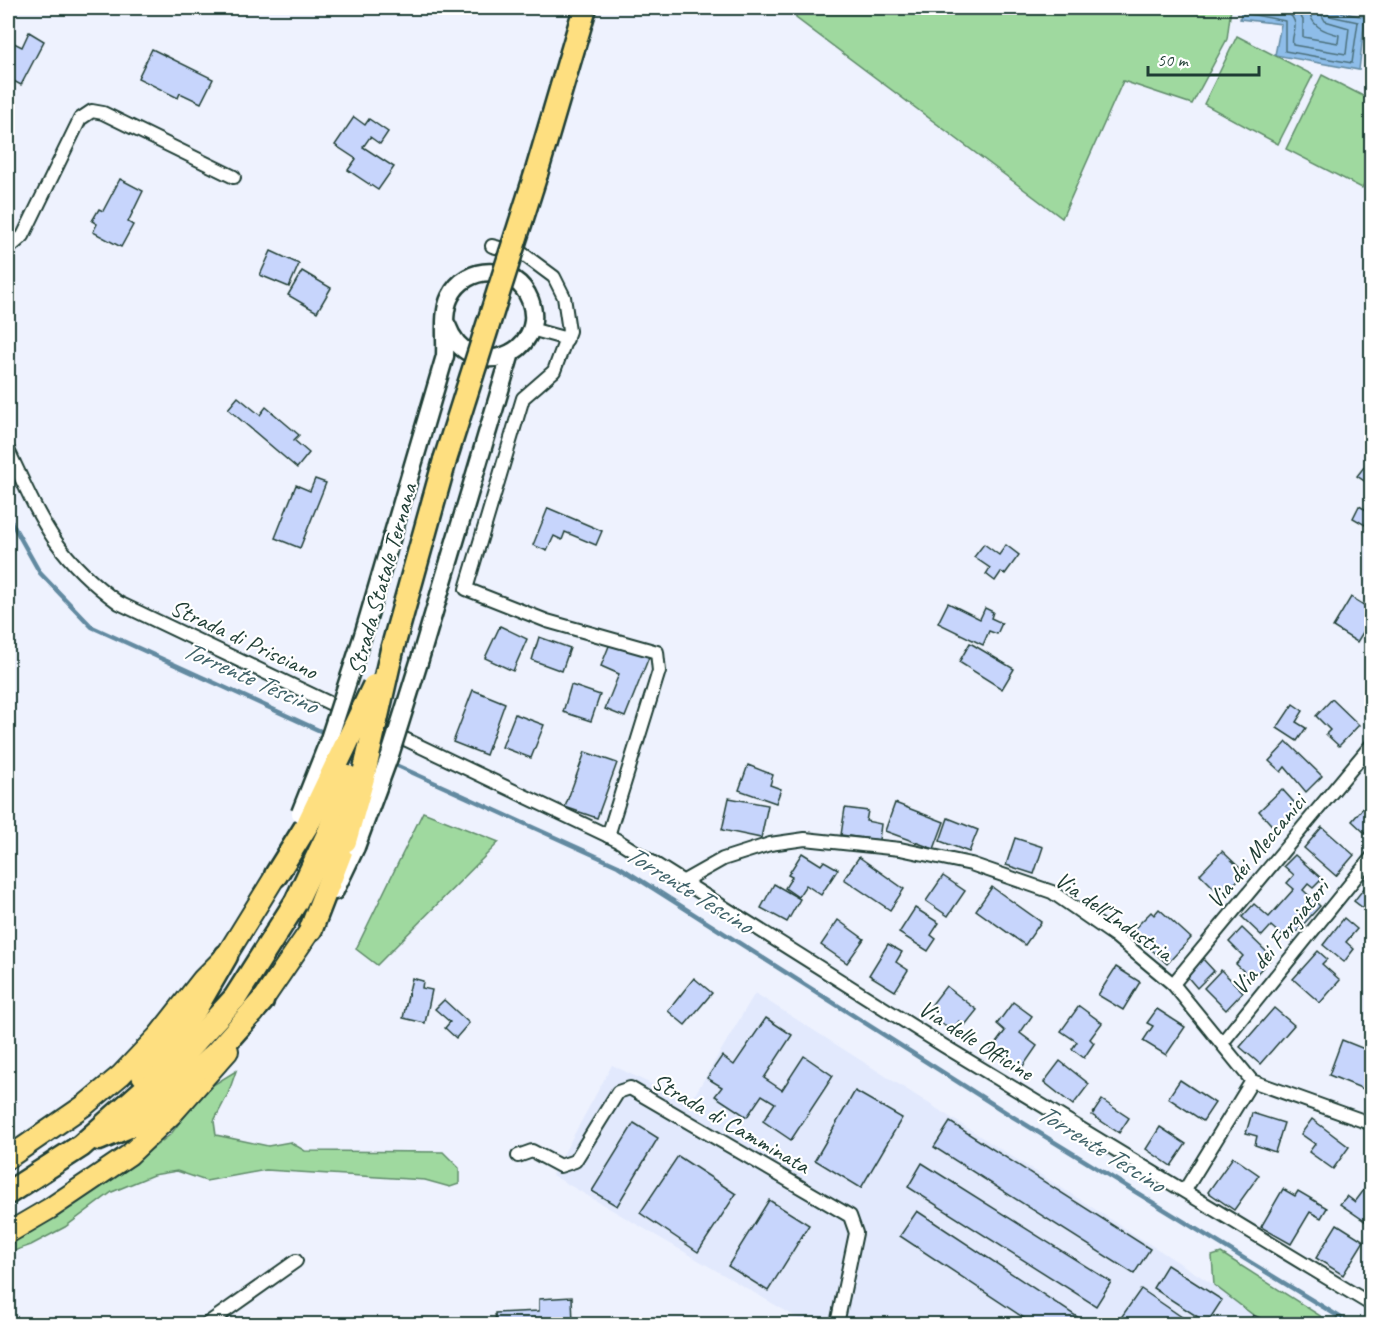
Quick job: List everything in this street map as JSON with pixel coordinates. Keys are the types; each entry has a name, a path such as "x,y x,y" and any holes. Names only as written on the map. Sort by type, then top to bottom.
{"highway":[{"name":"Strada Statale Ternana","path":"8,1192 81,1146 179,1059 235,998 296,902 344,840 392,650 445,460 536,174 585,8"},
{"path":"276,875 392,650"},
{"path":"311,930 344,840"},
{"path":"81,1146 156,1061 196,1008 226,956"},
{"path":"81,1146 139,1122 216,1054 262,1001"}],"main road":[{"path":"305,818 363,635 445,356 448,302 456,287 467,278 486,272 508,276 525,290 532,308 531,328 523,343 511,353 491,359 470,354 457,344 447,325"},
{"path":"344,840 390,755 511,353"},
{"path":"8,1158 85,1106 121,1075 158,1036 203,979 226,956 276,875"},
{"path":"8,1233 50,1209 129,1155 222,1062 311,930"}],"street":[{"path":"8,249 23,236 80,119 92,111 103,113 234,177"},
{"path":"492,246 524,254 554,278 568,312 570,331 554,371 523,398 465,589 547,621 657,651 659,671 608,836"},
{"path":"531,328 567,339"},
{"name":"Strada di Prisciano","path":"8,450 43,525 59,549 93,584 119,603 608,836 684,881"},
{"name":"Via dei Meccanici","path":"1173,984 1371,744"},
{"name":"Via dell'Industria","path":"684,881 723,859 782,842 805,839 900,849 971,864 1052,891 1114,935 1173,984 1252,1081"},
{"name":"Via dei Forgiatori","path":"1222,1043 1371,857"},
{"name":"Via delle Officine","path":"684,881 944,1046 1185,1190 1371,1305"},
{"path":"1185,1190 1252,1081 1371,1124"},
{"name":"Strada di Camminata","path":"518,1156 532,1151 560,1166 575,1161 618,1092 630,1088 850,1216 856,1233 837,1324"},
{"path":"207,1324 296,1261"}],"shaded area":[{"path":"755,993 1214,1285 1253,1315 1249,1324 808,1324 552,1175 612,1065 690,1103"}],"green space":[{"path":"795,8 1231,8 1227,39 1192,104 1123,81 1062,218 796,18"},
{"path":"1237,36 1313,75 1278,144 1204,104"},
{"path":"1322,75 1371,100 1371,169 1362,188 1286,149"},
{"path":"423,812 499,842 377,965 356,949"},
{"path":"236,1071 228,1094 214,1121 216,1135 268,1146 290,1142 305,1151 443,1152 459,1168 459,1184 450,1187 425,1180 266,1170 206,1181 177,1171 153,1175 112,1192 65,1227 31,1245 8,1253 8,1239 118,1175 171,1134 203,1091"},
{"path":"1221,1253 1333,1324 1265,1324 1214,1285 1212,1256"}],"water":[{"path":"1242,8 1318,8 1365,17 1359,70 1275,55 1281,24 1240,19"}],"building":[{"path":"29,32 44,41 21,85 8,78 8,51 12,42 22,47"},
{"path":"152,49 213,79 201,103 180,93 178,98 138,78"},
{"path":"354,117 365,125 369,119 388,132 380,144 370,137 363,147 394,167 378,190 348,170 356,159 335,145"},
{"path":"120,179 143,191 128,222 133,225 121,247 93,232 97,224 92,221 99,209 103,211"},
{"path":"271,251 299,264 289,287 260,275"},
{"path":"302,271 331,288 317,312 288,295"},
{"path":"238,397 260,415 266,407 299,435 294,440 309,453 297,468 228,409"},
{"path":"1372,457 1372,486 1357,476"},
{"path":"315,479 326,483 300,548 275,538 296,485 310,491"},
{"path":"1359,506 1372,513 1372,529 1353,518"},
{"path":"548,508 602,531 596,545 565,532 562,540 554,536 547,551 533,545"},
{"path":"984,544 999,555 1006,545 1019,555 1005,574 1001,572 995,581 986,574 990,568 974,557"},
{"path":"1351,597 1372,610 1372,618 1357,642 1333,627"},
{"path":"948,603 980,619 985,608 993,612 991,618 1002,623 997,634 989,631 983,645 938,623"},
{"path":"500,626 527,639 513,671 485,658"},
{"path":"539,637 570,648 562,671 532,660"},
{"path":"611,641 649,657 625,717 605,709 619,674 601,666"},
{"path":"970,643 1014,669 1002,689 959,662"},
{"path":"571,685 600,695 591,721 563,712"},
{"path":"473,690 505,703 486,755 453,742"},
{"path":"1332,699 1359,725 1339,746 1326,734 1330,730 1316,716"},
{"path":"1293,704 1303,711 1296,722 1306,728 1297,741 1277,728"},
{"path":"515,714 544,725 531,758 502,747"},
{"path":"1287,742 1322,776 1306,792 1285,767 1281,772 1269,761"},
{"path":"585,752 617,763 597,818 565,807"},
{"path":"748,765 773,775 770,785 781,789 776,803 739,790"},
{"path":"1282,789 1301,810 1278,832 1259,811"},
{"path":"729,798 768,805 761,838 722,830"},
{"path":"1369,801 1372,803 1372,830 1367,835 1352,821"},
{"path":"895,803 944,822 934,849 885,831"},
{"path":"845,808 868,811 866,821 881,824 879,840 841,835"},
{"path":"948,818 978,830 969,852 940,841"},
{"path":"1322,827 1354,855 1336,876 1304,848"},
{"path":"1015,838 1043,847 1034,874 1006,865"},
{"path":"1222,851 1245,873 1222,896 1200,874"},
{"path":"802,853 821,865 824,861 838,869 821,895 806,885 798,897 785,888 792,877 788,875"},
{"path":"1295,855 1322,879 1313,888 1308,884 1303,890 1320,906 1288,941 1271,926 1262,936 1242,917 1254,904 1269,917 1294,889 1287,883 1294,875 1284,866"},
{"path":"859,857 904,889 890,910 844,879"},
{"path":"943,876 965,891 948,916 926,901"},
{"path":"1369,882 1372,884 1372,915 1354,901"},
{"path":"774,884 800,899 787,922 761,908"},
{"path":"992,887 1041,922 1025,945 976,910"},
{"path":"915,908 939,923 931,935 936,939 928,951 899,933"},
{"path":"1159,909 1191,938 1167,964 1132,931 1151,912 1154,915"},
{"path":"1344,918 1357,929 1346,942 1354,949 1344,962 1323,945"},
{"path":"838,920 864,939 847,963 821,945"},
{"path":"1242,928 1272,957 1252,979 1236,964 1243,956 1229,942"},
{"path":"888,944 902,952 896,962 908,970 895,991 869,975"},
{"path":"1318,951 1327,959 1322,964 1340,980 1320,1003 1293,979"},
{"path":"1202,958 1214,971 1197,988 1185,974"},
{"path":"1116,967 1140,982 1123,1010 1098,995"},
{"path":"1221,970 1243,992 1226,1010 1204,988"},
{"path":"412,978 423,981 422,988 432,990 425,1023 403,1018"},
{"path":"694,978 712,993 685,1025 668,1011"},
{"path":"946,986 977,1010 965,1025 959,1021 952,1031 926,1012"},
{"path":"444,1000 469,1023 456,1038 445,1028 450,1022 435,1009"},
{"path":"1013,1002 1032,1016 1020,1033 1037,1046 1019,1072 990,1051 1005,1031 997,1024"},
{"path":"1079,1006 1102,1023 1090,1039 1094,1043 1084,1058 1072,1049 1077,1042 1061,1031"},
{"path":"1274,1008 1294,1025 1260,1064 1240,1047"},
{"path":"1157,1009 1185,1027 1166,1055 1143,1041 1153,1026 1147,1023"},
{"path":"766,1018 792,1035 764,1078 782,1090 804,1056 833,1076 791,1140 763,1121 775,1103 762,1095 747,1117 715,1096 722,1087 707,1078 722,1056 734,1065"},
{"path":"1342,1040 1372,1052 1372,1077 1366,1090 1329,1075"},
{"path":"1060,1061 1089,1084 1073,1105 1044,1082"},
{"path":"1180,1080 1215,1103 1203,1121 1168,1098"},
{"path":"855,1091 902,1118 861,1188 815,1160"},
{"path":"1102,1100 1129,1118 1119,1133 1092,1115"},
{"path":"1252,1113 1284,1123 1275,1152 1255,1145 1257,1136 1246,1133"},
{"path":"1312,1119 1349,1147 1333,1169 1309,1152 1315,1144 1301,1134"},
{"path":"950,1122 1150,1249 1134,1274 934,1147"},
{"path":"634,1123 658,1138 617,1206 592,1191"},
{"path":"1160,1127 1186,1144 1171,1166 1146,1149"},
{"path":"678,1156 736,1194 698,1252 640,1213"},
{"path":"1233,1157 1259,1175 1234,1210 1208,1192"},
{"path":"922,1163 1111,1282 1096,1306 908,1187"},
{"path":"1283,1189 1295,1196 1298,1191 1327,1208 1321,1218 1310,1212 1291,1244 1261,1227"},
{"path":"1364,1190 1372,1195 1372,1226 1340,1204 1347,1196 1355,1202"},
{"path":"769,1200 809,1225 768,1291 728,1266"},
{"path":"917,1211 1088,1324 1033,1324 900,1236"},
{"path":"1337,1224 1364,1241 1343,1275 1316,1258"},
{"path":"1167,1265 1222,1300 1207,1323 1153,1288"},
{"path":"1141,1289 1192,1324 1127,1324 1120,1319"},
{"path":"572,1297 573,1324 496,1324 495,1313 539,1311 539,1299"},
{"path":"1253,1315 1273,1324 1249,1324"}],"waterway":[{"name":"Torrente Tescino","path":"8,516 40,573 92,627 327,734"},
{"name":"Torrente Tescino","path":"389,762 618,866 1010,1115 1351,1324"}]}
